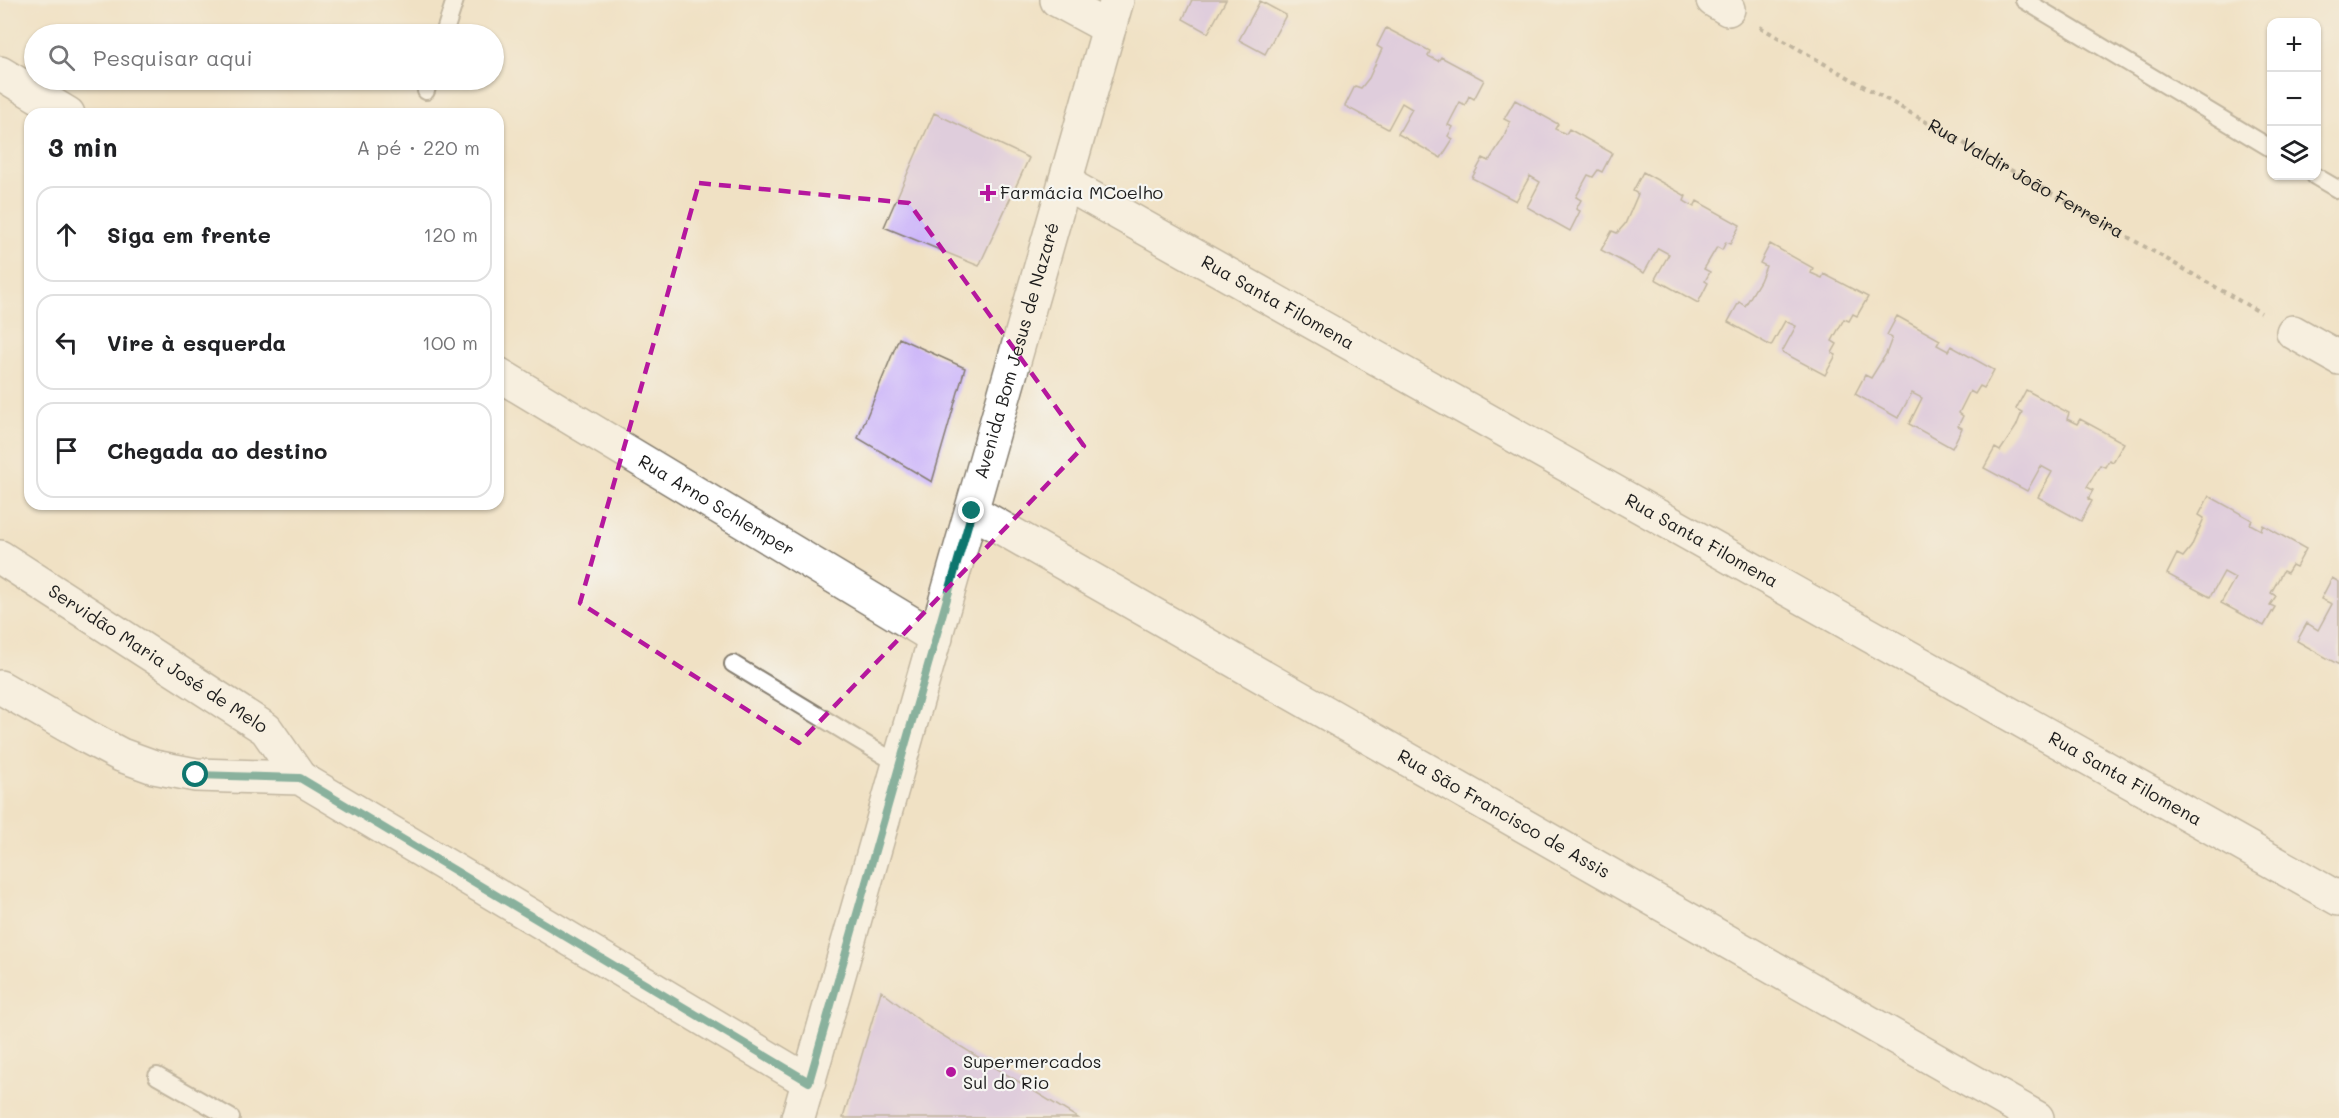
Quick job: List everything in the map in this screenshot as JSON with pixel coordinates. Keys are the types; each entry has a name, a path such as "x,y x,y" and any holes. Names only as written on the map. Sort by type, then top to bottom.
{"street":[{"path":"1057,0 1113,14"},
{"name":"Avenida Bom Jesus de Nazaré","path":"798,1118 1113,14"},
{"path":"0,73 24,87"},
{"path":"28,90 58,108"},
{"name":"Rua Santa Filomena","path":"1065,183 2339,899"},
{"path":"2293,332 2339,358"},
{"name":"Rua Arno Schlemper","path":"504,378 936,638"},
{"name":"Rua São Francisco de Assis","path":"972,511 2037,1118"},
{"name":"Servidão Maria José de Melo","path":"0,557 266,729 300,778"},
{"path":"0,687 121,755 154,767 196,775 300,778 809,1082"}],"lane":[{"path":"447,24 455,0"},
{"path":"2024,0 2267,147"},
{"path":"2321,180 2339,190"},
{"path":"733,664 900,765"},
{"path":"158,1076 231,1118"}],"path":[{"name":"Rua Valdir João Ferreira","path":"1721,5 2293,332"}],"highlighted area":[{"path":"699,183 909,203 1084,446 799,743 580,603"}],"building":[{"path":"1192,0 1226,0 1208,33 1183,19"},
{"path":"1260,1 1286,15 1265,54 1239,40"},
{"path":"1386,28 1430,51 1428,56 1438,61 1441,57 1484,80 1474,99 1469,96 1465,105 1460,102 1448,125 1453,127 1448,136 1453,139 1441,158 1398,134 1412,109 1402,103 1388,129 1345,106 1355,86 1361,88 1369,78 1382,49 1377,46"},
{"path":"1515,100 1558,124 1555,129 1566,134 1569,129 1612,153 1602,172 1598,170 1593,177 1588,175 1576,197 1581,200 1576,209 1580,211 1570,231 1527,207 1540,182 1530,176 1516,201 1472,178 1483,158 1489,161 1504,137 1510,122 1504,119"},
{"path":"934,113 1029,158 979,266 884,227"},
{"path":"1643,172 1686,196 1684,201 1694,207 1697,201 1740,225 1730,244 1726,242 1722,250 1717,247 1704,269 1710,272 1705,281 1708,283 1698,303 1655,279 1669,254 1658,248 1644,273 1601,250 1612,231 1617,233 1625,224 1638,194 1633,191"},
{"path":"1770,244 1813,268 1811,273 1822,278 1824,274 1868,297 1857,316 1853,314 1849,321 1844,319 1832,341 1837,344 1832,353 1836,355 1825,375 1782,352 1796,326 1785,321 1771,346 1728,322 1739,302 1745,306 1760,281 1766,266 1760,263"},
{"path":"1897,316 1940,340 1937,345 1948,351 1951,346 1994,370 1984,388 1980,386 1975,394 1970,391 1959,413 1963,416 1958,426 1962,428 1952,448 1909,424 1922,398 1912,393 1898,418 1855,394 1865,375 1871,378 1886,354 1892,338 1887,335"},
{"path":"899,338 965,368 932,482 858,438"},
{"path":"2026,390 2069,413 2067,419 2077,424 2080,419 2124,443 2113,462 2109,460 2105,467 2100,465 2087,487 2093,490 2088,499 2092,501 2081,521 2038,497 2052,472 2041,466 2027,491 1984,468 1995,448 2000,451 2016,427 2022,412 2016,409"},
{"path":"2209,496 2252,520 2250,524 2261,530 2263,525 2306,549 2296,567 2292,565 2287,573 2283,571 2271,593 2276,596 2270,605 2275,607 2264,626 2221,603 2235,578 2224,572 2210,597 2167,574 2177,554 2183,557 2191,547 2204,518 2199,515"},
{"path":"2332,578 2339,582 2339,665 2297,641 2307,623 2318,630 2332,604 2321,599"},
{"name":"Supermercados Sul do Rio","path":"881,991 927,1026 1078,1118 843,1118"}],"place":[{"name":"Farmácia MCoelho","path":"988,193"},
{"name":"Supermercados Sul do Rio","path":"951,1072"}],"route":[{"path":"196,775 300,778 809,1082 972,511"}]}
